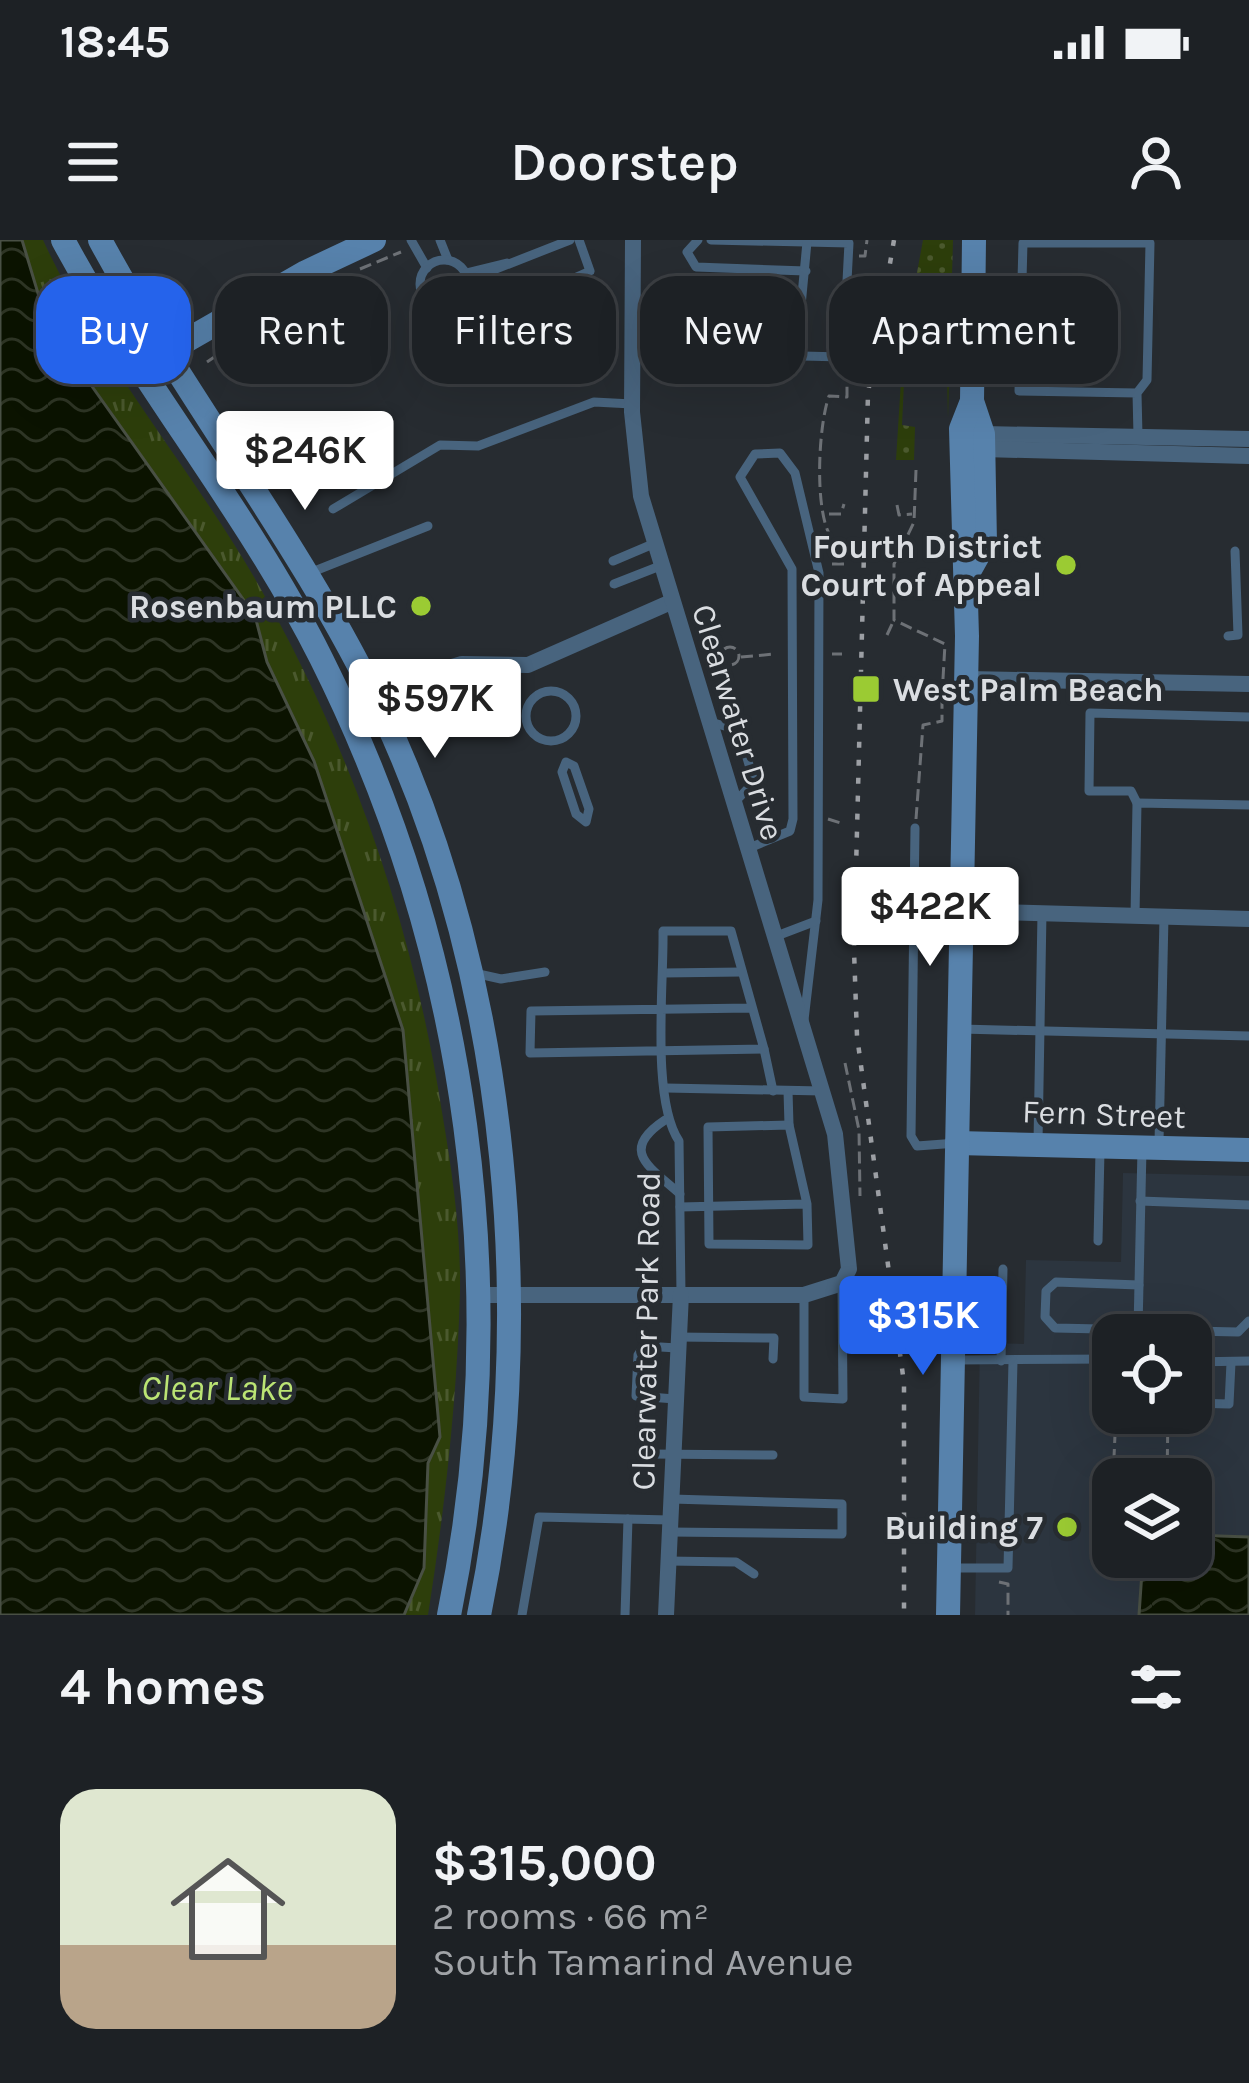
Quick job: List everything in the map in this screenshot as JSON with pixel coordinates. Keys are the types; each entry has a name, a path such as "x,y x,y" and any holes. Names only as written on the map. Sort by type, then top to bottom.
{"main road":[{"path":"63,240 84,276"},
{"path":"100,240 122,276"},
{"path":"191,338 374,240"},
{"path":"966,577 985,543 972,401 974,240"},
{"path":"148,384 289,600 351,723 388,807 443,1007 466,1124 482,1295 475,1438 448,1615"},
{"path":"188,384 307,574 382,712 442,868 467,971 498,1136 509,1296 504,1450 479,1615"},
{"path":"948,1615 966,577 976,442"},
{"path":"351,723 382,712"},
{"name":"Fern Street","path":"957,1143 1249,1150"}],"street":[{"name":"Clearwater Drive","path":"632,240 632,404 641,496 822,1091 844,1193 850,1256 842,1282"},
{"path":"976,442 1138,436 1249,439"},
{"path":"976,442 1249,456"},
{"path":"382,712 401,689 462,664 535,663 671,602"},
{"path":"967,679 1249,684"},
{"path":"961,911 1249,919"},
{"path":"482,1295 804,1295 842,1282"},
{"name":"Clearwater Park Road","path":"666,1615 681,1294"}],"lane":[{"path":"411,240 427,268 425,276"},
{"path":"440,240 448,260 466,276"},
{"path":"470,276 575,240 590,272 581,276"},
{"path":"698,240 687,252 696,267 806,272"},
{"path":"712,240 849,243 847,276"},
{"path":"805,286 807,242"},
{"path":"1137,393 1019,391 1023,242 1150,244 1147,380 1137,393 1138,436"},
{"path":"427,268 448,260"},
{"path":"632,352 640,352"},
{"path":"333,508 440,445 478,446 594,402 632,404"},
{"path":"747,849 790,831 793,819 792,569 740,477 755,454 780,453 795,473 819,573 816,920 803,1025"},
{"path":"307,574 428,526"},
{"path":"613,561 653,544"},
{"path":"1228,636 1238,635 1235,551"},
{"path":"614,584 660,566"},
{"path":"535,663 545,691"},
{"path":"545,691 568,697 576,712 573,728 561,739 537,737 526,724 531,700 545,691"},
{"path":"1135,916 1138,802 1131,791 1089,790 1090,713 1249,718"},
{"path":"708,721 739,730 754,782 734,804"},
{"path":"561,739 566,762 562,772 576,814 586,823 583,791 574,766 566,762"},
{"path":"570,796 583,791"},
{"path":"1138,802 1249,805"},
{"path":"915,828 911,1136 917,1146 931,1149 957,1143"},
{"path":"912,911 961,911"},
{"path":"1038,1144 1042,914"},
{"path":"1138,1314 1140,1201 1164,1034 1164,916"},
{"path":"774,937 816,920"},
{"name":"Clearwater Park Road","path":"681,1294 679,1141 665,1120 663,931 730,931 772,1090"},
{"path":"467,971 501,979 545,972"},
{"path":"663,973 742,972"},
{"path":"752,1009 531,1011 530,1053 764,1049"},
{"path":"959,1029 1249,1036"},
{"path":"666,1088 822,1091"},
{"path":"788,1091 789,1125 807,1204 808,1245 709,1244 708,1127 789,1125"},
{"path":"665,1120 645,1133 639,1147 644,1162 680,1201 708,1206 807,1204"},
{"path":"1098,1241 1101,1146"},
{"path":"1140,1201 1249,1204"},
{"path":"949,1568 1008,1568 1003,1269"},
{"path":"804,1295 804,1397 843,1399 842,1282"},
{"path":"1092,1328 1055,1328 1046,1316 1046,1291 1055,1282 1139,1285"},
{"path":"1212,1330 1238,1331 1249,1321"},
{"path":"675,1399 636,1401 638,1355 644,1346 774,1338 773,1359"},
{"path":"953,1360 1092,1359"},
{"path":"1212,1363 1249,1361"},
{"path":"1212,1404 1229,1404 1231,1363"},
{"path":"649,1454 772,1455"},
{"path":"522,1615 539,1517 842,1534 842,1504 671,1499"},
{"path":"625,1615 628,1519"},
{"path":"668,1561 736,1562 754,1574"}],"path":[{"path":"207,362 298,299 398,253"},
{"path":"832,539 818,476 830,396 847,397 846,384"},
{"path":"887,635 894,620 891,564 914,514 916,470"},
{"path":"827,514 843,514 844,504"},
{"path":"897,505 897,515 914,514"},
{"path":"832,564 844,564"},
{"path":"894,620 945,644 941,721 923,725 915,828"},
{"path":"705,665 722,659 727,647 739,657"},
{"path":"722,659 731,665 739,657 775,655"},
{"path":"832,655 842,655"},
{"path":"924,694 942,695"},
{"path":"826,818 844,824"},
{"path":"913,897 933,896 940,880"},
{"path":"985,880 995,890"},
{"path":"845,1064 859,1130 864,1194 860,1196"},
{"path":"999,1568 999,1584 1008,1584 1008,1615"}],"shaded area":[{"path":"1123,1173 1249,1176 1249,1615 975,1615 980,1343 1024,1344 1026,1260 1121,1262"}],"green space":[{"path":"22,240 43,240 61,276 36,276 36,287"},
{"path":"923,240 953,240 952,276 916,276"},
{"path":"91,384 126,384 254,577 320,704 395,903 429,1041 459,1246 453,1413 428,1615 404,1615 424,1568 428,1463 440,1437 403,1030 314,761 267,662 255,616"},
{"path":"904,384 902,425 915,427 914,460 896,460"}],"water":[{"name":"Clear Lake","path":"0,240 22,240 36,287 36,384 90,384 255,616 267,662 314,761 403,1030 440,1437 428,1463 424,1568 404,1615 0,1615"},
{"path":"1212,1536 1249,1537 1249,1615 1139,1615 1142,1578 1212,1578"}],"railway":[{"path":"894,240 868,393 854,950 857,1036 904,1383 904,1615"}],"place":[{"name":"Fourth District Court of Appeal","path":"1066,565"},
{"name":"Rosenbaum PLLC","path":"421,606"},
{"name":"West Palm Beach","path":"866,689"},
{"name":"Building 7","path":"1067,1527"}]}
